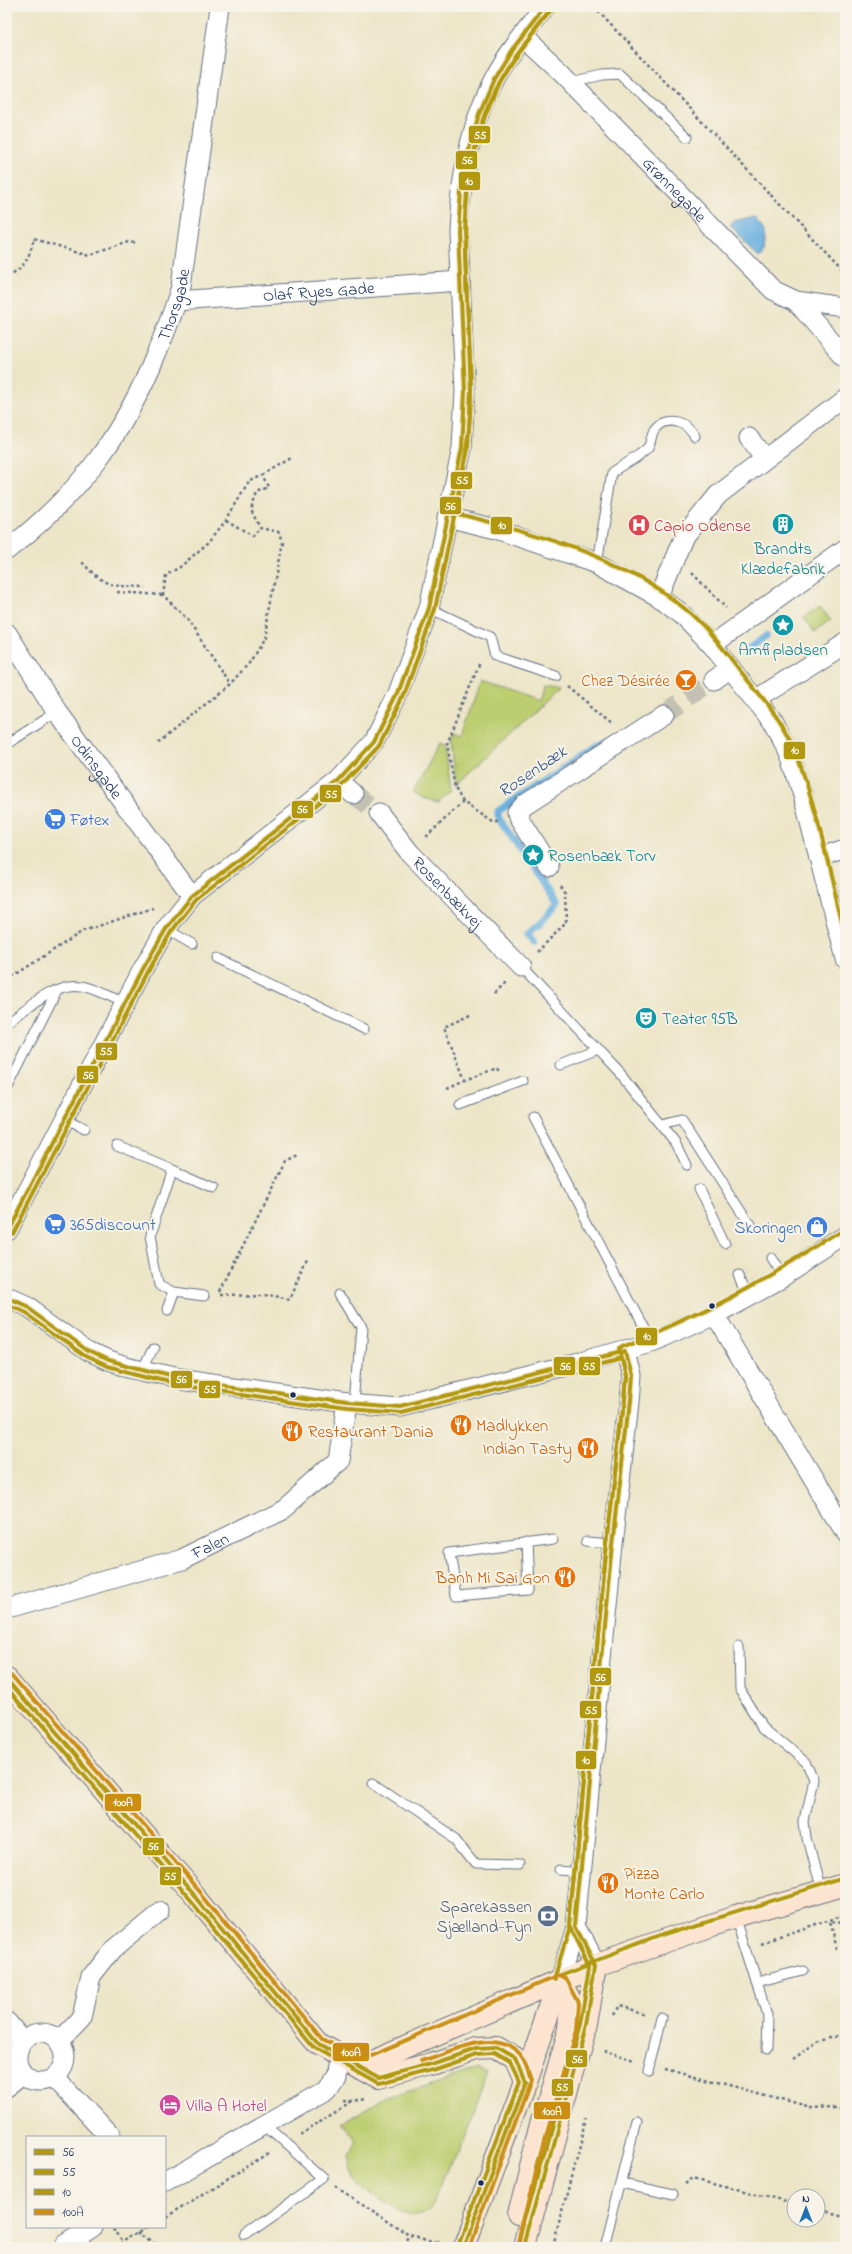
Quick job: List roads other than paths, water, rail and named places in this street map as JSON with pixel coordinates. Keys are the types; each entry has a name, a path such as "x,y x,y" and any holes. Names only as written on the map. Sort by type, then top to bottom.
{"main road":[{"path":"7,1677 196,1896 318,2044 378,2078 431,2064 476,2049 496,2048 515,2059 525,2082"},
{"path":"338,2056 357,2060 372,2060 596,1965 736,1917 845,1885"},
{"path":"525,2247 571,2075 586,2025 596,1965"},
{"path":"463,2247 525,2082 560,1981"},
{"path":"512,2247 536,2140 570,2029 572,2003 560,1981"}],"street":[{"name":"Thorsgade","path":"7,550 38,526 73,491 103,456 126,419 148,374 177,301 220,7"},
{"path":"7,1229 125,1003 166,929 192,896 338,781 374,742 397,696 429,608 462,448 465,391 460,281 459,203 471,144 494,78 546,7"},
{"name":"Grønnegade","path":"523,37 773,290 796,301 845,308"},
{"name":"Olaf Ryes Gade","path":"177,301 460,281"},
{"path":"796,301 845,358"},
{"path":"659,597 683,538 718,495 845,398"},
{"path":"749,438 765,459"},
{"path":"448,517 496,529 597,563 659,597 681,613 712,645 773,722 790,755 804,795 845,959"},
{"path":"712,645 742,625 845,549"},
{"name":"Odinsgade","path":"7,633 57,712 192,896"},
{"path":"755,700 845,643"},
{"path":"714,680 731,668"},
{"path":"553,874 518,817 518,813 524,805 664,715"},
{"path":"338,781 353,794"},
{"name":"Rosenbækvej","path":"379,813 410,853 521,967"},
{"path":"819,858 842,850"},
{"path":"7,1298 27,1307 88,1352 108,1361 142,1371 178,1379 351,1403 400,1407 625,1351 651,1342 714,1314 782,1277 845,1236"},
{"path":"714,1314 845,1532"},
{"path":"560,1981 576,1926 582,1871 613,1543 631,1376 625,1351"},
{"name":"Falen","path":"7,1609 182,1559 284,1509 338,1461 351,1403"},
{"path":"59,2041 82,2017 92,1977 113,1949 160,1910"},
{"path":"576,1926 596,1965"},
{"path":"7,2022 23,2041"},
{"path":"38,2033 52,2036 59,2041 64,2050 65,2059 60,2072 54,2078 39,2081 30,2079 23,2074 18,2066 16,2058 18,2048 23,2041 30,2035 38,2033"},
{"path":"166,2181 328,2089 336,2076 338,2056"},
{"path":"7,2087 23,2074"},
{"path":"54,2078 109,2136"},
{"path":"62,2247 91,2228"}],"lane":[{"path":"569,82 602,75 620,74 687,138"},
{"path":"597,563 612,472 648,448 654,430 665,422 683,424 695,436"},
{"path":"429,608 490,637 495,656 556,676"},
{"path":"7,744 57,712"},
{"path":"166,929 192,944"},
{"path":"218,958 364,1029"},
{"path":"521,967 620,1073 676,1142 687,1165"},
{"path":"7,1023 57,988 69,984 84,986 125,1003"},
{"path":"7,1089 57,988"},
{"path":"561,1065 598,1050"},
{"path":"460,1106 523,1082"},
{"path":"533,1117 651,1342"},
{"path":"64,1120 84,1130"},
{"path":"662,1125 682,1120 751,1227"},
{"path":"117,1146 214,1188"},
{"path":"172,1169 150,1236 159,1284 174,1292 204,1296"},
{"path":"699,1189 720,1230 725,1244"},
{"path":"770,1258 782,1277"},
{"path":"740,1275 749,1295"},
{"path":"167,1311 174,1292"},
{"path":"340,1293 361,1327 351,1403"},
{"path":"142,1371 153,1347"},
{"path":"526,1542 528,1590 456,1596 449,1553 526,1542 553,1539"},
{"path":"588,1541 613,1543"},
{"path":"739,1647 740,1688 764,1728 806,1762 814,1781 805,1821 807,1838 821,1892"},
{"path":"373,1783 456,1839 476,1864 520,1865"},
{"path":"561,1869 582,1871"},
{"path":"736,1917 767,2014 766,2050"},
{"path":"758,1983 803,1971"},
{"path":"650,2068 662,2018"},
{"path":"605,2247 637,2122"},
{"path":"244,2235 324,2179 264,2126"},
{"path":"622,2183 673,2194"}],"water":[{"path":"757,218 766,230 764,247 758,254 730,227 735,223"}],"waterway":[{"name":"Rosenbæk","path":"749,648 766,636"},
{"name":"Rosenbæk","path":"540,924 539,923 557,905 498,817 498,811 600,743 613,739"},
{"path":"534,942 527,934 539,923"}],"tunnel":[{"path":"664,715 714,680"},
{"path":"353,794 379,813"}],"place":[{"name":"Brandts Klædefabrik","path":"783,524"},
{"name":"Capio Odense","path":"639,525"},
{"name":"Amfipladsen","path":"783,625"},
{"name":"Chez Désirée","path":"686,680"},
{"name":"Føtex","path":"55,819"},
{"name":"Rosenbæk Torv","path":"533,855"},
{"name":"Teater 95B","path":"646,1018"},
{"name":"365discount","path":"55,1224"},
{"name":"Skoringen","path":"817,1227"},
{"name":"Madlykken","path":"461,1425"},
{"name":"Restaurant Dania","path":"292,1431"},
{"name":"Indian Tasty","path":"588,1448"},
{"name":"Banh Mi Sai Gon","path":"565,1577"},
{"name":"Pizza Monte Carlo","path":"608,1883"},
{"name":"Sparekassen Sjælland-Fyn","path":"548,1916"},
{"name":"Villa A Hotel","path":"170,2105"}]}
